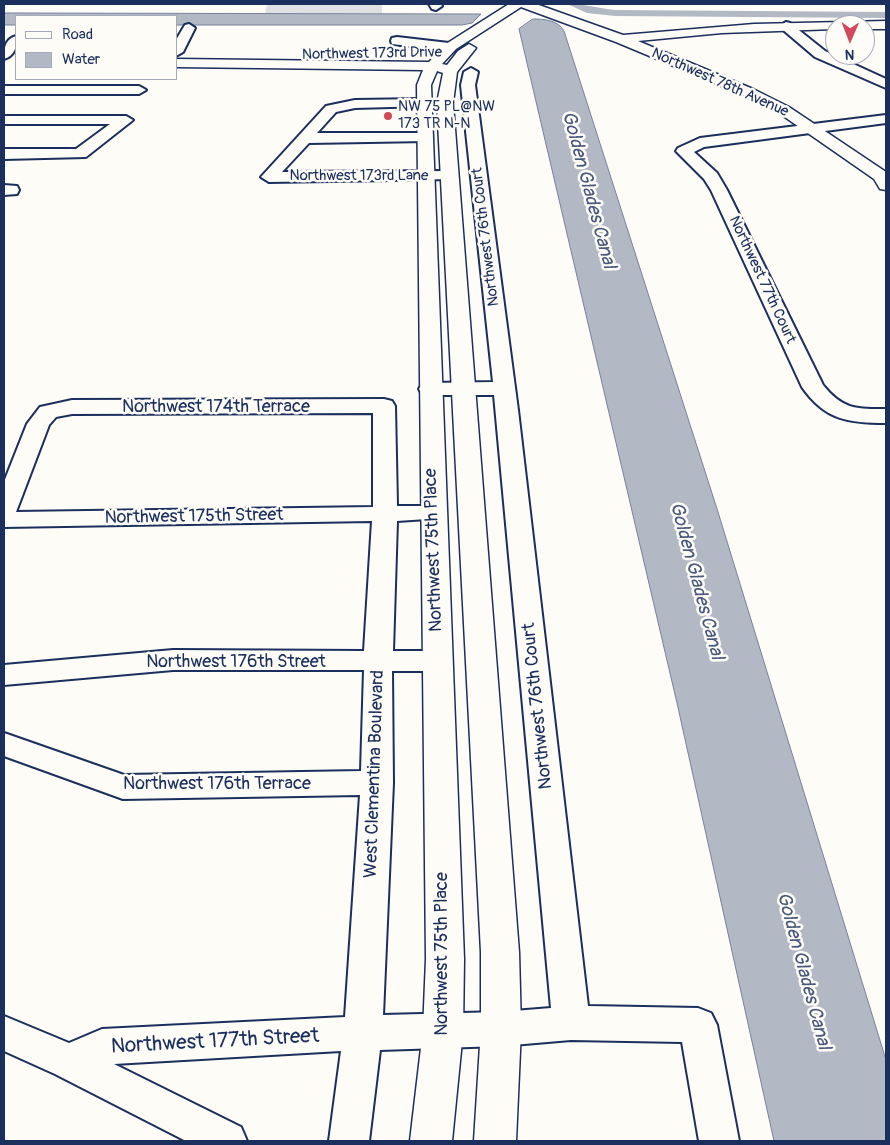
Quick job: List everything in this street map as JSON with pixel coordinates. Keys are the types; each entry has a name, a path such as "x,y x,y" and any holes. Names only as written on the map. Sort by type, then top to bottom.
{"street":[{"path":"449,75 458,59 523,6"},
{"path":"397,41 449,47 523,6 557,11"},
{"name":"Northwest 78th Avenue","path":"523,6 557,11 748,92 784,110 811,128 880,176 886,185"},
{"path":"621,39 705,30 786,26 886,25"},
{"path":"786,26 820,54 886,84"},
{"path":"178,48 189,28"},
{"path":"4,56 15,41"},
{"path":"449,47 449,75"},
{"name":"Northwest 173rd Drive","path":"178,63 449,75"},
{"path":"851,67 886,68"},
{"name":"Northwest 173rd Drive","path":"178,71 449,75"},
{"name":"Northwest 75th Place","path":"431,1141 443,1031 445,959 430,389 437,176 449,75 424,85 424,138 437,176 463,388 500,952 502,1029 494,1141"},
{"name":"Northwest 76th Court","path":"449,75 504,388 571,1023"},
{"path":"4,90 67,84 139,90"},
{"path":"42,120 67,84"},
{"path":"306,138 331,109 340,106 423,103"},
{"path":"811,128 886,119"},
{"path":"4,120 126,120 80,154 4,154"},
{"name":"Northwest 77th Court","path":"811,128 700,142 684,151 711,176 719,190 813,387 825,403 838,411 859,416 886,416"},
{"path":"306,138 424,138"},
{"name":"Northwest 173rd Lane","path":"306,138 269,176 437,176"},
{"path":"430,389 504,388"},
{"name":"Northwest 174th Terrace","path":"4,512 38,424 48,412 72,407 384,406"},
{"name":"West Clementina Boulevard","path":"349,1141 363,1033 378,783 378,662 385,513 384,406"},
{"path":"433,513 445,514 452,519 474,552"},
{"name":"Northwest 175th Street","path":"4,520 433,513"},
{"name":"Northwest 176th Street","path":"4,675 173,660 437,661"},
{"name":"Northwest 176th Terrace","path":"4,744 123,787 378,783"},
{"path":"502,1029 571,1023 698,1025 719,1141"},
{"name":"Northwest 177th Street","path":"69,1062 102,1048 363,1033 502,1029"},
{"path":"4,1033 69,1062 227,1141"}],"shaded area":[{"path":"267,4 382,4 382,13 265,13"}],"water":[{"path":"4,13 481,14 472,23 462,25 178,25 178,15 15,15 15,25 4,25"},
{"path":"533,19 554,22 564,31 718,512 886,1060 886,1141 774,1141 677,703 519,29"}],"waterway":[{"name":"Golden Glades Canal","path":"572,4 591,11 615,13 886,15"}],"place":[{"name":"NW 75 PL@NW 173 TR N-N","path":"388,116"}]}
